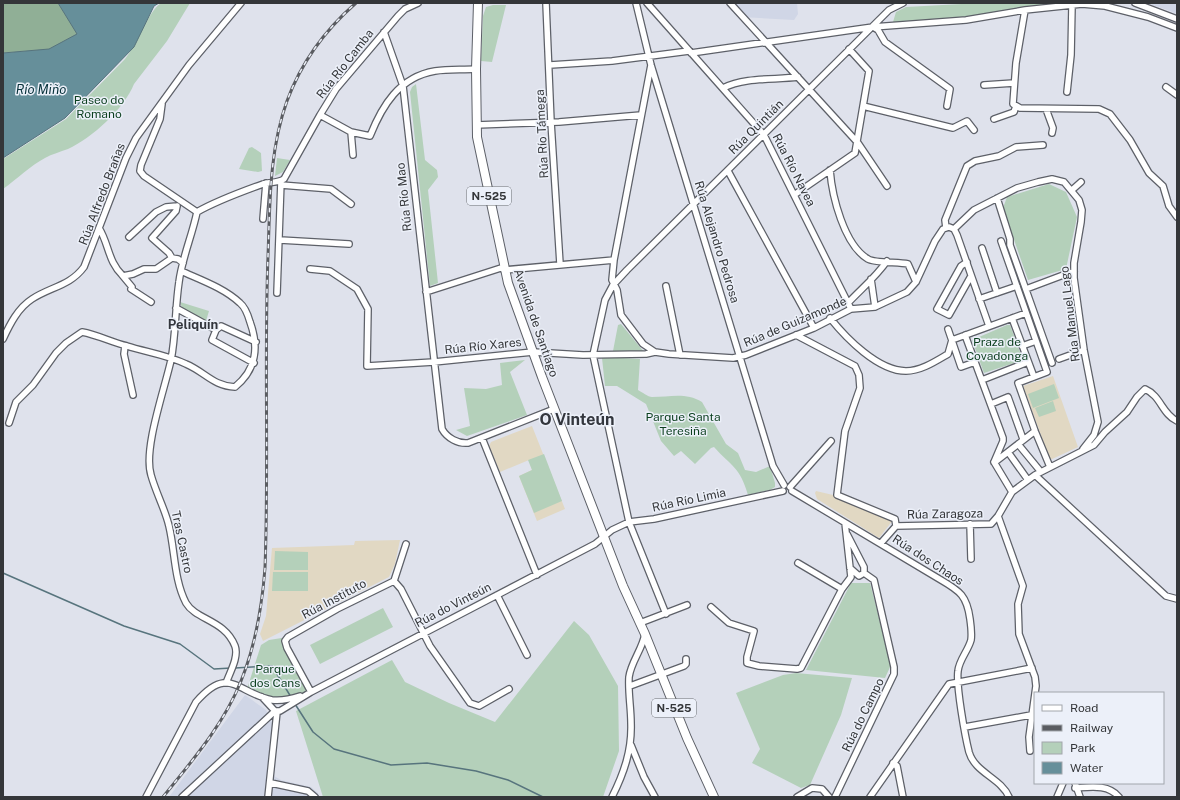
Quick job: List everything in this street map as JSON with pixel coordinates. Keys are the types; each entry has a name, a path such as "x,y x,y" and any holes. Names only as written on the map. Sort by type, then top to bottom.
{"highway":[{"name":"Avenida de Santiago","path":"478,3 476,125 479,150 504,268 533,352 603,537 645,634"},
{"name":"N-525","path":"645,634 687,738 715,797"}],"street":[{"name":"Rúa Alfredo Brañas","path":"3,339 13,319 28,302 37,296 65,285 81,272 87,263 99,228 131,148 142,129 189,65 241,3"},
{"name":"Rúa Río Camba","path":"281,183 289,172 320,114 336,89 405,9 418,3"},
{"name":"Rúa Río Támega","path":"546,3 550,65 551,122 560,264"},
{"name":"Rúa Alejandro Pedrosa","path":"636,3 651,65 773,466 787,488"},
{"name":"Rúa Río Navea","path":"647,3 764,135 851,309"},
{"path":"730,3 858,143 887,186"},
{"name":"Rúa Quintián","path":"615,288 627,270 849,49 889,10 903,3"},
{"path":"1135,3 1177,19"},
{"path":"550,65 649,57 767,43 873,27 966,20 1025,10 1072,5 1105,6 1148,17 1177,28"},
{"path":"1067,92 1071,55 1072,5"},
{"path":"994,120 1014,112 1016,63 1025,10"},
{"path":"873,27 878,30 885,42 950,89 947,106"},
{"name":"Rúa Río Mao","path":"384,32 403,86 440,422 444,432 454,440 464,444 482,438"},
{"path":"794,194 855,153 858,143 869,70 849,49"},
{"path":"651,65 614,260 612,280 621,315 643,344 655,352"},
{"path":"320,114 351,132 370,136 379,113 392,94 403,86 433,72 476,69"},
{"path":"723,88 730,85 749,82 798,77"},
{"path":"648,81 656,80"},
{"path":"984,85 1014,83"},
{"path":"1166,87 1177,95"},
{"path":"163,101 160,119 140,165 140,171 144,176 197,212"},
{"path":"1015,105 1046,109 1099,109 1110,114 1130,140 1149,173 1163,186 1169,206 1177,216"},
{"path":"863,106 953,128 967,121 974,130"},
{"path":"1046,109 1053,128 1052,133"},
{"path":"476,125 551,122 641,115"},
{"path":"351,132 353,155"},
{"path":"989,326 954,229 949,226 946,228 945,220 967,166 975,161 999,156 1016,147 1044,145"},
{"path":"830,170 832,191 850,240 857,251 869,260 908,264 916,282"},
{"path":"728,171 814,328"},
{"path":"954,229 974,210 1017,188 1052,179 1064,182 1072,190 1081,182"},
{"path":"263,219 268,183"},
{"path":"171,359 181,271 197,212 214,203 268,183 281,183 331,189 351,204"},
{"path":"277,293 281,183"},
{"name":"Rúa Manuel Lago","path":"1072,190 1079,200 1082,210 1074,271 1084,350 1098,422 1094,435 1083,449"},
{"path":"997,198 1029,299 1052,363"},
{"path":"129,237 156,212 166,207 177,206 182,202"},
{"path":"177,206 176,211 152,238 169,253 172,258 183,263"},
{"path":"99,228 104,236 107,251 114,268 132,287 131,289 151,302"},
{"name":"Rúa de Guizamonde","path":"680,355 724,358 740,356 814,328 830,318 851,309 875,307 906,292 916,282 936,241 943,229 946,228"},
{"path":"280,240 348,244"},
{"path":"1001,241 1047,372 1018,382 1034,431 1050,467"},
{"path":"982,248 997,293"},
{"path":"122,275 133,274 144,269 156,269 172,258"},
{"path":"426,292 504,268 614,260"},
{"path":"848,303 878,273 887,261"},
{"path":"967,262 961,266 937,309 950,315 971,276"},
{"name":"Rúa Río Xares","path":"310,269 330,271 357,289 368,309 367,366 434,362 533,352 593,355 646,354 655,352 680,355"},
{"path":"9,423 16,402 33,385 56,353 76,335 82,332 95,334 125,346 171,359 193,368 211,381 229,387 236,387 244,380 254,363 257,350 248,315 241,304 213,285 181,271"},
{"path":"1026,289 1074,271"},
{"path":"872,278 875,307"},
{"path":"666,286 680,355"},
{"path":"979,299 1016,286"},
{"path":"615,288 605,300 593,355 629,522 666,614"},
{"path":"1022,302 1029,299"},
{"path":"176,308 216,330"},
{"path":"952,340 1026,314"},
{"path":"830,318 853,344 877,361 898,370 917,369 935,362 948,354 952,340"},
{"path":"1012,318 1034,377"},
{"path":"254,363 212,340 216,330 221,326 256,342"},
{"path":"948,329 961,367 975,362"},
{"path":"796,335 855,366 859,375 860,388 845,431 837,495 896,519 896,526"},
{"path":"965,335 1003,441 994,462"},
{"path":"1022,346 1036,341"},
{"path":"125,346 124,354 132,395"},
{"path":"1060,359 1084,350"},
{"name":"Tras Castro","path":"171,359 159,402 150,453 150,474 166,515 178,575 186,602 192,610 217,624 230,637 236,647 235,659 226,683"},
{"path":"982,380 1028,362"},
{"name":"Rúa Zaragoza","path":"881,543 896,526 991,524 998,516 1012,492 1038,473 1083,449 1094,445 1105,432 1127,412 1137,397 1145,389 1154,393 1171,419 1177,421"},
{"path":"991,404 1008,397 1023,439"},
{"path":"537,575 482,438 554,409"},
{"path":"994,462 1034,431"},
{"path":"787,488 831,441"},
{"path":"1018,444 1038,473 1166,596 1177,600"},
{"path":"1008,452 1028,480"},
{"path":"994,462 1012,492"},
{"name":"Rúa Río Limia","path":"603,537 612,530 629,522 654,519 787,488"},
{"name":"Rúa dos Chaos","path":"787,488 956,588 966,601 972,633 959,664 958,681 971,759 978,768 1000,786 1008,797"},
{"path":"998,516 1023,586 1018,604 1019,634 1032,668 1038,692"},
{"path":"711,607 729,623 754,631 746,657 747,663 759,666 796,669 801,668 842,588 851,574 849,568 845,523"},
{"path":"970,524 971,559"},
{"path":"846,532 864,567 862,575"},
{"name":"Rúa do Vinteún","path":"311,692 422,633 537,575 594,544 603,537"},
{"path":"406,544 394,581 400,589 422,633 470,703 479,706 509,688"},
{"path":"798,563 842,588"},
{"path":"849,568 862,575"},
{"path":"848,580 862,575"},
{"name":"Rúa do Campo","path":"834,797 894,674 894,667 874,580 862,575"},
{"name":"Rúa Instituto","path":"311,692 287,648 285,641 288,636 341,607 394,581"},
{"path":"496,595 527,655"},
{"path":"640,623 687,605"},
{"path":"612,797 629,756 631,745 630,686 632,667 642,646 645,634"},
{"path":"630,686 684,666 686,664 686,659"},
{"path":"870,797 949,684 958,681 1032,668"},
{"path":"146,797 196,702 207,689 218,683 226,683 244,688 262,697 275,700 281,700 311,692"},
{"path":"1035,692 1036,686"},
{"path":"182,797 275,710 284,708 311,692"},
{"path":"262,697 275,710"},
{"path":"1030,752 1031,715 1034,698"},
{"path":"268,797 271,783 275,700"},
{"path":"281,700 284,704 284,708"},
{"path":"965,727 1031,715"},
{"path":"631,745 644,777 655,797"},
{"path":"893,763 897,766 903,797"},
{"path":"271,783 308,791 315,797"},
{"path":"1057,797 1063,784"},
{"path":"1080,797 1075,786 1100,787 1114,792 1119,797"},
{"path":"797,797 812,788 822,789 829,797"}],"shaded area":[{"path":"730,3 797,3 798,14 794,20 742,17"},
{"path":"1147,3 1177,3 1177,14 1170,11"},
{"path":"1053,376 1078,447 1050,460 1023,386"},
{"path":"532,426 565,509 537,521 519,476 532,470 529,460 500,472 489,446 491,442"},
{"path":"816,491 833,495 893,520 879,538 817,499 815,493"},
{"path":"400,540 395,564 389,577 263,641 260,634 266,616 272,548 354,545 355,541"},
{"path":"245,695 266,710 273,724 274,776 281,780 311,787 318,793 319,797 169,797"}],"green space":[{"path":"3,3 58,3 78,34 49,50 3,53"},
{"name":"Paseo do Romano","path":"161,3 190,3 167,41 134,84 129,94 115,113 87,138 68,149 50,155 39,161 3,189 3,159 66,119 125,59 151,14"},
{"path":"980,3 1071,3 953,20 903,23 893,22 896,12 906,7"},
{"path":"493,5 506,5 492,62 481,61 483,16 486,7"},
{"path":"416,84 425,160 437,170 438,177 428,190 438,283 430,286 410,92 412,87"},
{"path":"252,147 261,153 262,171 258,172 239,169 249,148"},
{"path":"277,158 290,160 283,172 275,176"},
{"path":"1049,184 1066,192 1077,217 1066,269 1028,280 1003,208 1007,197"},
{"path":"180,302 209,311 206,321 182,308"},
{"path":"621,324 644,352 613,351 618,325"},
{"name":"Praza de Covadonga","path":"1010,325 1023,360 984,373 972,340"},
{"name":"Parque Santa Teresiña","path":"602,358 640,359 638,390 649,396 684,396 702,402 726,444 738,453 745,470 756,472 770,466 775,487 770,490 748,495 742,478 735,468 714,447 711,448 695,464 681,451 674,456 661,441 646,404 617,386 605,386"},
{"path":"525,360 510,372 527,415 467,436 456,430 470,426 464,388 486,389 502,385 500,363"},
{"path":"1054,384 1059,398 1033,408 1028,394"},
{"path":"1053,401 1056,411 1039,417 1035,408"},
{"path":"544,454 562,501 534,513 519,476 532,470 528,460"},
{"path":"275,551 308,552 308,570 274,570"},
{"path":"273,572 308,572 308,591 272,591"},
{"path":"851,583 870,583 891,665 885,678 806,670"},
{"path":"383,608 393,627 320,664 310,645"},
{"path":"574,621 589,635 618,686 619,751 603,797 323,797 296,711 392,660 405,682 449,703 495,722"},
{"name":"Parque dos Cans","path":"288,637 285,641 311,692 298,697 275,700 247,689 261,645 269,640"},
{"path":"796,673 852,678 841,715 810,785 801,788 752,763 760,749 736,693 783,675"}],"water":[{"name":"Río Miño","path":"58,3 159,3 154,6 134,47 65,118 3,158 3,53 49,49 77,34"}],"waterway":[{"path":"3,573 124,626 180,644 214,669 231,668"},
{"path":"235,668 272,666 291,697"},
{"path":"295,704 313,732 334,749 391,765 427,763 476,771 508,780 543,797"}],"railway":[{"path":"163,797 206,742 226,712 241,681 251,653 260,611 265,568 267,490 267,295 270,197 277,139 287,101 299,73 324,36 356,3"}],"district":[{"name":"Peliquín","path":"193,324"},
{"name":"O Vinteún","path":"577,419"}]}
